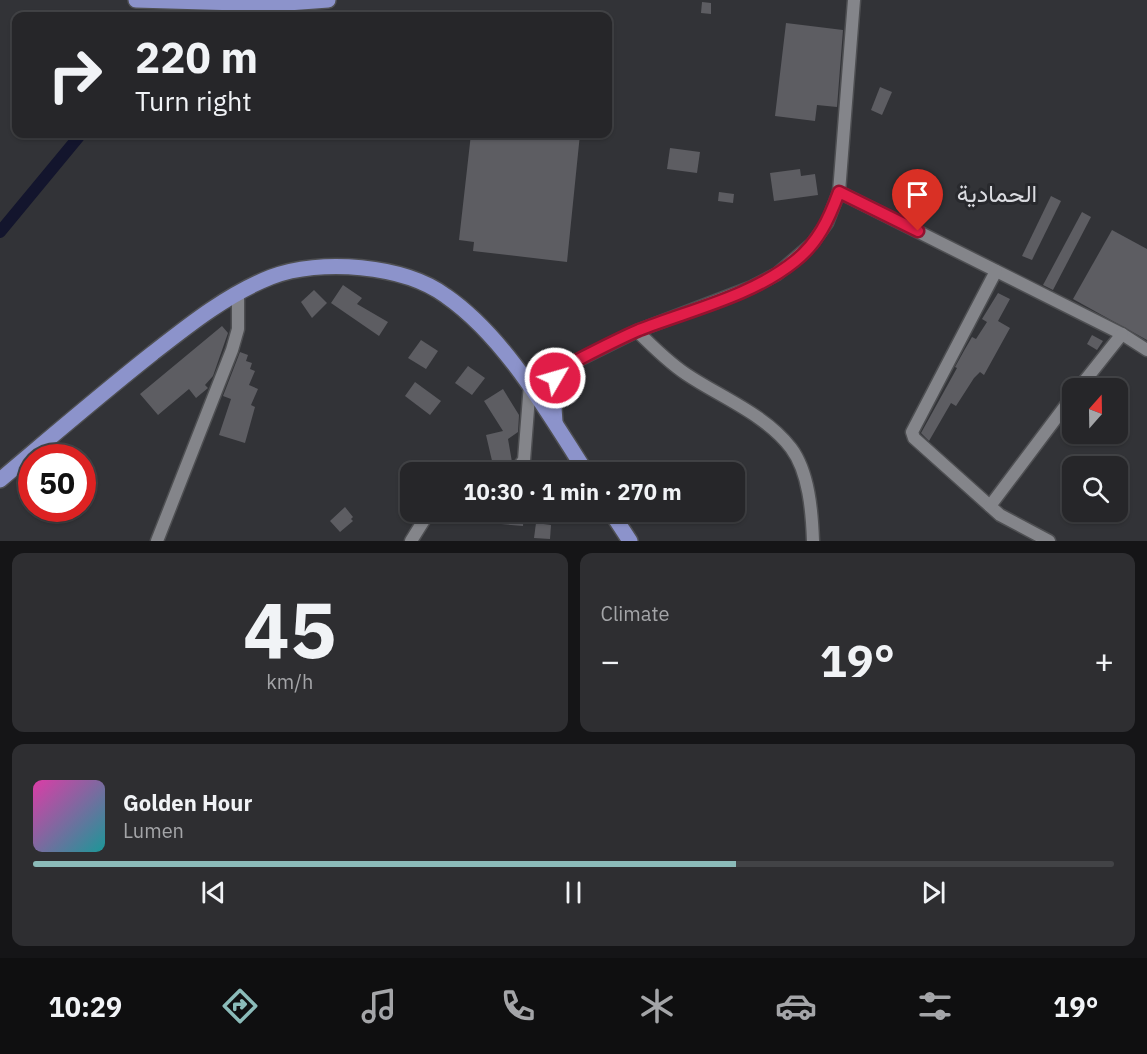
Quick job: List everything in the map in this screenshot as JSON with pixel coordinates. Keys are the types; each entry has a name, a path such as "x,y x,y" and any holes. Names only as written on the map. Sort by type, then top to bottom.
{"main road":[{"path":"136,0 274,4 327,0"},
{"path":"0,480 147,358 187,327 238,293 272,277 323,267 354,267 387,272 420,281 447,296 498,346 530,384 579,462"},
{"path":"556,371 553,394 556,428"},
{"path":"618,522 630,541"}],"street":[{"path":"522,462 530,384 637,332 752,287 777,274 813,244 827,223 839,192 854,0"},
{"path":"839,192 1122,334 1147,350"},
{"path":"996,271 912,432 914,438 1000,515 1049,541"},
{"path":"157,541 232,350 238,329 238,293"},
{"path":"637,332 684,373 748,411 773,429 791,448 800,465 807,492 813,541"},
{"path":"1087,378 1122,334"},
{"path":"990,506 1062,410"},
{"path":"411,541 423,522"}],"building":[{"path":"702,2 711,3 711,14 701,13"},
{"path":"786,23 843,30 837,107 817,105 815,121 775,116"},
{"path":"880,87 892,92 882,115 871,110"},
{"path":"471,138 580,138 567,262 473,251 474,242 459,240"},
{"path":"670,148 700,152 697,173 667,169"},
{"path":"800,169 801,176 815,174 818,195 774,201 770,173"},
{"path":"719,192 734,194 733,203 718,201"},
{"path":"1051,196 1061,201 1032,260 1022,256"},
{"path":"1082,212 1091,217 1053,290 1043,285"},
{"path":"1112,230 1147,249 1147,340 1073,299"},
{"path":"343,285 362,298 357,304 388,322 379,336 331,303"},
{"path":"314,290 327,303 312,318 301,302"},
{"path":"998,293 1010,299 998,321 1010,328 984,375 980,372 974,378 956,406 951,403 929,441 921,433 972,337 976,339 987,322 982,319"},
{"path":"222,326 228,333 213,376 205,385 208,388 196,398 189,389 158,415 140,394"},
{"path":"1092,335 1103,341 1097,350 1087,344"},
{"path":"421,340 438,351 426,369 408,358"},
{"path":"240,352 248,355 246,361 252,363 250,369 255,371 249,385 258,389 251,405 255,407 245,443 219,435 231,399 223,396"},
{"path":"468,366 485,378 472,395 455,383"},
{"path":"415,382 441,401 430,415 405,396"},
{"path":"503,389 519,415 518,432 508,439 512,462 492,462 486,435 503,431 484,401"},
{"path":"345,507 353,517 351,519 353,521 340,532 330,521"},
{"path":"501,522 523,522 523,526 501,524"},
{"path":"536,523 551,525 550,539 534,538"}],"waterway":[{"path":"0,232 78,138"}],"district":[{"name":"الحمادية","path":"997,194"}],"route":[{"path":"555,378 556,371 637,332 752,287 777,274 796,261 813,244 827,223 839,192 918,231"}]}
